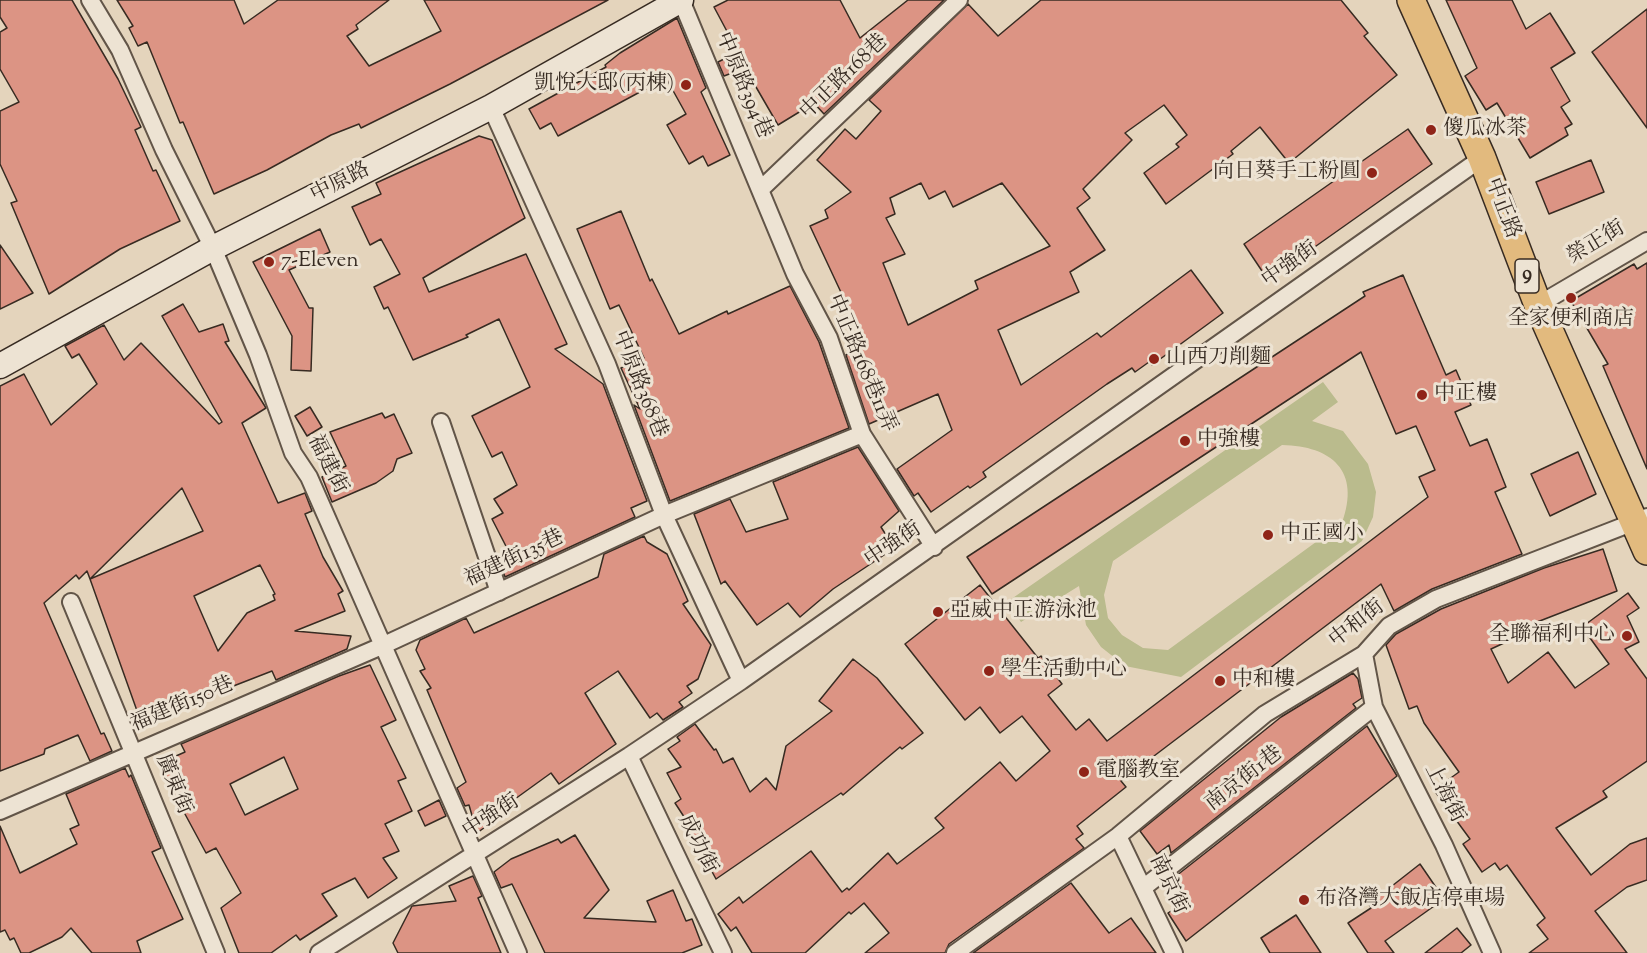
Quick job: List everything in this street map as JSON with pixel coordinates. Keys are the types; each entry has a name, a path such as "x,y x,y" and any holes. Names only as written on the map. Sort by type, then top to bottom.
{"main road":[{"name":"中正路","path":"1411,0 1482,158 1538,305 1640,520 1647,551"}],"street":[{"name":"福建街","path":"90,0 120,50 164,150 213,248 258,356 293,453 309,477 518,953"},
{"name":"中原路","path":"0,366 213,248 491,107 681,0"},
{"name":"中原路394巷","path":"681,0 761,189"},
{"name":"中正路168巷","path":"761,189 959,0"},
{"name":"中原路368巷","path":"491,107 607,364 664,515 741,681"},
{"name":"中強街","path":"319,953 476,855 741,681 934,547 1482,158"},
{"name":"中正路168巷11弄","path":"761,189 795,274 829,338 862,434 934,547"},
{"name":"榮正街","path":"1538,305 1647,241"},
{"path":"441,422 500,592"},
{"name":"福建街135巷","path":"384,645 664,515 862,434"},
{"name":"中和街","path":"955,953 1118,836 1265,714 1364,654 1389,626 1436,599 1640,520"},
{"name":"廣東街","path":"71,602 216,953"},
{"name":"福建街150巷","path":"0,811 384,645"},
{"name":"上海街","path":"1364,654 1374,707 1444,845 1492,953"},
{"name":"南京街1巷","path":"1143,888 1374,707"},
{"name":"成功街","path":"629,756 723,953"},
{"name":"南京街","path":"1118,836 1174,953"}],"green space":[{"path":"1323,382 1338,402 1312,421 1343,431 1368,464 1376,492 1373,517 1362,541 1181,677 1125,666 1101,647 1086,625 1079,586 1021,622 1007,602","holes":["1282,445 1300,447 1328,456 1345,476 1348,489 1347,505 1342,523 1168,650 1143,648 1122,635 1108,618 1104,595 1113,561"]}],"building":[{"path":"0,0 72,0 118,79 141,127 135,130 153,171 156,170 180,221 120,249 49,294 11,203 17,201 0,164 0,111 19,102 0,69 0,32 7,28 0,17"},
{"path":"117,0 234,0 244,24 278,0 389,0 356,25 358,29 347,36 369,66 441,31 424,0 608,0 450,84 361,128 359,124 331,135 267,170 214,194 183,122 180,123 147,42 138,46 129,28 133,26"},
{"path":"728,0 840,0 860,38 908,0 944,0 824,114 814,103 778,125 745,68 724,76 718,62 738,52 714,7"},
{"path":"1041,0 1341,0 1368,33 1364,36 1397,75 1289,163 1260,127 1231,151 1233,154 1166,204 1144,173 1179,147 1176,144 1187,135 1164,105 1125,133 1132,140 1083,189 1090,198 1077,208 1105,250 1070,272 1079,292 998,330 1021,385 1097,333 1101,337 1191,270 1223,313 1152,365 1149,362 1135,372 1132,368 1107,384 983,472 986,477 970,488 968,486 931,512 918,493 914,496 897,469 952,430 938,394 869,424 846,355 861,347 856,335 860,333 810,226 828,218 825,210 851,192 817,160 845,129 856,139 881,111 869,100 968,4 998,36","holes":["921,183 929,199 945,191 953,207 1002,183 1050,246 975,281 978,289 908,325 883,263 905,254 886,218 895,214 890,198"]},
{"path":"1446,0 1512,0 1526,29 1550,13 1575,53 1551,68 1570,101 1561,107 1572,124 1565,128 1568,135 1530,158 1497,103 1486,110 1465,76 1477,68"},
{"path":"1647,9 1647,128 1592,52"},
{"path":"677,18 706,88 701,92 730,155 708,166 703,156 689,164 667,125 686,114 666,78 558,136 551,123 540,129 529,109 606,67 605,65 620,53"},
{"path":"1408,129 1432,164 1268,280 1244,244"},
{"path":"479,136 492,140 525,218 423,278 429,292 526,254 567,344 555,349 603,384 647,501 631,508 635,517 505,577 500,562 511,556 492,519 503,513 494,499 517,485 502,452 492,457 472,416 530,387 499,319 466,335 468,337 413,360 388,307 384,309 374,287 400,274 381,239 370,245 352,207 381,194 376,183"},
{"path":"1591,160 1604,192 1549,214 1536,182"},
{"path":"621,211 650,281 652,279 679,334 727,311 728,314 790,286 819,342 849,428 670,501 634,405 640,409 621,368 644,358 619,305 610,309 577,229"},
{"path":"320,229 330,252 289,270 309,308 313,308 311,371 291,370 292,336 253,262"},
{"path":"0,245 33,293 0,309"},
{"path":"1647,263 1647,469 1603,366 1608,364 1571,301 1634,264 1637,269"},
{"path":"1403,275 1446,375 1456,370 1471,405 1455,412 1470,446 1487,439 1506,487 1495,492 1522,554 1432,589 1394,611 1381,584 1121,781 1126,787 1077,826 1083,834 1076,839 1084,848 949,944 945,953 865,953 889,933 864,903 851,914 849,912 805,953 752,953 736,927 731,931 718,914 739,897 743,903 811,851 842,892 847,888 849,890 888,853 897,864 944,828 935,818 1000,762 1016,781 1050,751 1022,716 1000,733 980,707 965,720 905,644 980,585 1038,658 1041,656 1062,684 1048,695 1076,730 1089,719 1107,741 1428,497 1419,477 1435,470 1416,426 1396,434 1361,352 992,594 967,557 1365,296 1363,292"},
{"path":"183,304 199,332 223,324 229,341 225,342 266,408 242,423 278,503 305,493 312,511 305,514 323,557 343,591 338,594 345,611 295,631 351,636 347,649 276,680 272,671 141,722 87,571 79,579 76,575 44,603 101,734 104,733 112,751 90,761 78,735 45,749 44,754 0,771 0,386 24,374 51,425 97,384 79,354 72,358 65,346 104,325 124,360 141,343 219,424 222,422 162,316","holes":["182,488 203,531 90,579","260,565 275,594 273,595 275,600 247,613 218,651 194,596"]},
{"path":"310,407 322,427 307,436 295,416"},
{"path":"382,413 385,418 394,414 412,453 397,459 393,471 376,483 332,502 322,477 346,466 330,432"},
{"path":"858,447 899,511 881,527 886,535 875,544 884,555 833,589 800,617 788,603 757,625 725,581 721,584 694,514 730,499 746,532 788,519 773,482"},
{"path":"1578,452 1596,494 1550,516 1531,474"},
{"path":"644,536 647,542 667,554 688,601 683,604 711,645 698,679 687,686 692,693 679,702 683,707 663,720 657,713 650,718 618,671 585,693 616,744 559,784 551,773 515,799 518,803 477,833 469,805 465,806 457,788 466,782 427,690 431,688 420,671 425,669 416,650 420,640 466,618 474,633 598,577 604,554"},
{"path":"1603,549 1617,591 1501,636 1504,643 1491,649 1508,683 1548,652 1575,688 1609,664 1582,627 1628,593 1639,608 1627,616 1639,642 1625,649 1647,679 1647,761 1603,791 1607,797 1556,828 1591,875 1630,844 1647,838 1647,880 1627,887 1595,911 1627,953 1529,953 1548,939 1537,925 1545,918 1507,865 1500,870 1495,863 1482,872 1463,844 1470,839 1434,790 1459,772 1424,723 1417,706 1409,709 1386,645 1396,634 1441,609 1544,568"},
{"path":"853,659 877,678 923,733 902,749 900,747 843,795 841,793 716,879 690,831 692,829 675,803 681,799 667,773 681,767 668,749 680,741 677,737 695,724 714,750 716,749 723,763 733,758 750,792 766,778 776,790 786,746 832,711 819,701"},
{"path":"370,665 396,720 381,727 406,778 398,781 412,811 385,824 399,851 383,858 397,878 368,898 355,878 322,894 337,916 300,940 296,935 271,953 239,953 221,908 241,893 216,848 206,853 158,764 185,752 181,744 339,676","holes":["284,757 298,789 245,815 230,784"]},
{"path":"1353,673 1358,679 1362,698 1353,704 1356,708 1171,853 1169,845 1157,854 1140,831 1281,717"},
{"path":"1367,726 1397,776 1186,941 1168,913 1183,903 1176,876"},
{"path":"125,768 129,777 131,775 161,848 152,852 183,919 137,941 141,953 92,953 71,928 62,937 29,953 21,953 14,938 10,940 5,930 0,932 0,826 20,873 77,844 70,829 79,825 66,794"},
{"path":"439,800 446,816 425,826 418,811"},
{"path":"575,835 609,890 584,918 656,922 647,901 673,890 686,921 692,919 702,945 682,953 545,953 512,884 501,888 494,872 511,859 558,839 561,843"},
{"path":"1420,864 1444,899 1385,941 1394,953 1368,953 1348,923 1371,908 1369,904"},
{"path":"473,876 482,896 478,898 501,953 398,953 393,943 412,906 456,901 449,886"},
{"path":"1071,883 1109,933 1131,918 1156,953 973,953"},
{"path":"1296,915 1321,953 1270,953 1261,938"},
{"path":"1457,928 1471,945 1461,953 1425,953"}],"place":[{"name":"凱悅大邸(丙棟)","path":"686,85"},
{"name":"傻瓜冰茶","path":"1431,130"},
{"name":"向日葵手工粉圓","path":"1372,173"},
{"name":"7-Eleven","path":"269,262"},
{"name":"全家便利商店","path":"1571,298"},
{"name":"山西刀削麵","path":"1154,359"},
{"name":"中正樓","path":"1422,395"},
{"name":"中強樓","path":"1185,441"},
{"name":"中正國小","path":"1268,535"},
{"name":"亞威中正游泳池","path":"938,612"},
{"name":"全聯福利中心","path":"1627,636"},
{"name":"學生活動中心","path":"989,671"},
{"name":"中和樓","path":"1220,681"},
{"name":"電腦教室","path":"1084,772"},
{"name":"布洛灣大飯店停車場","path":"1304,900"}]}
